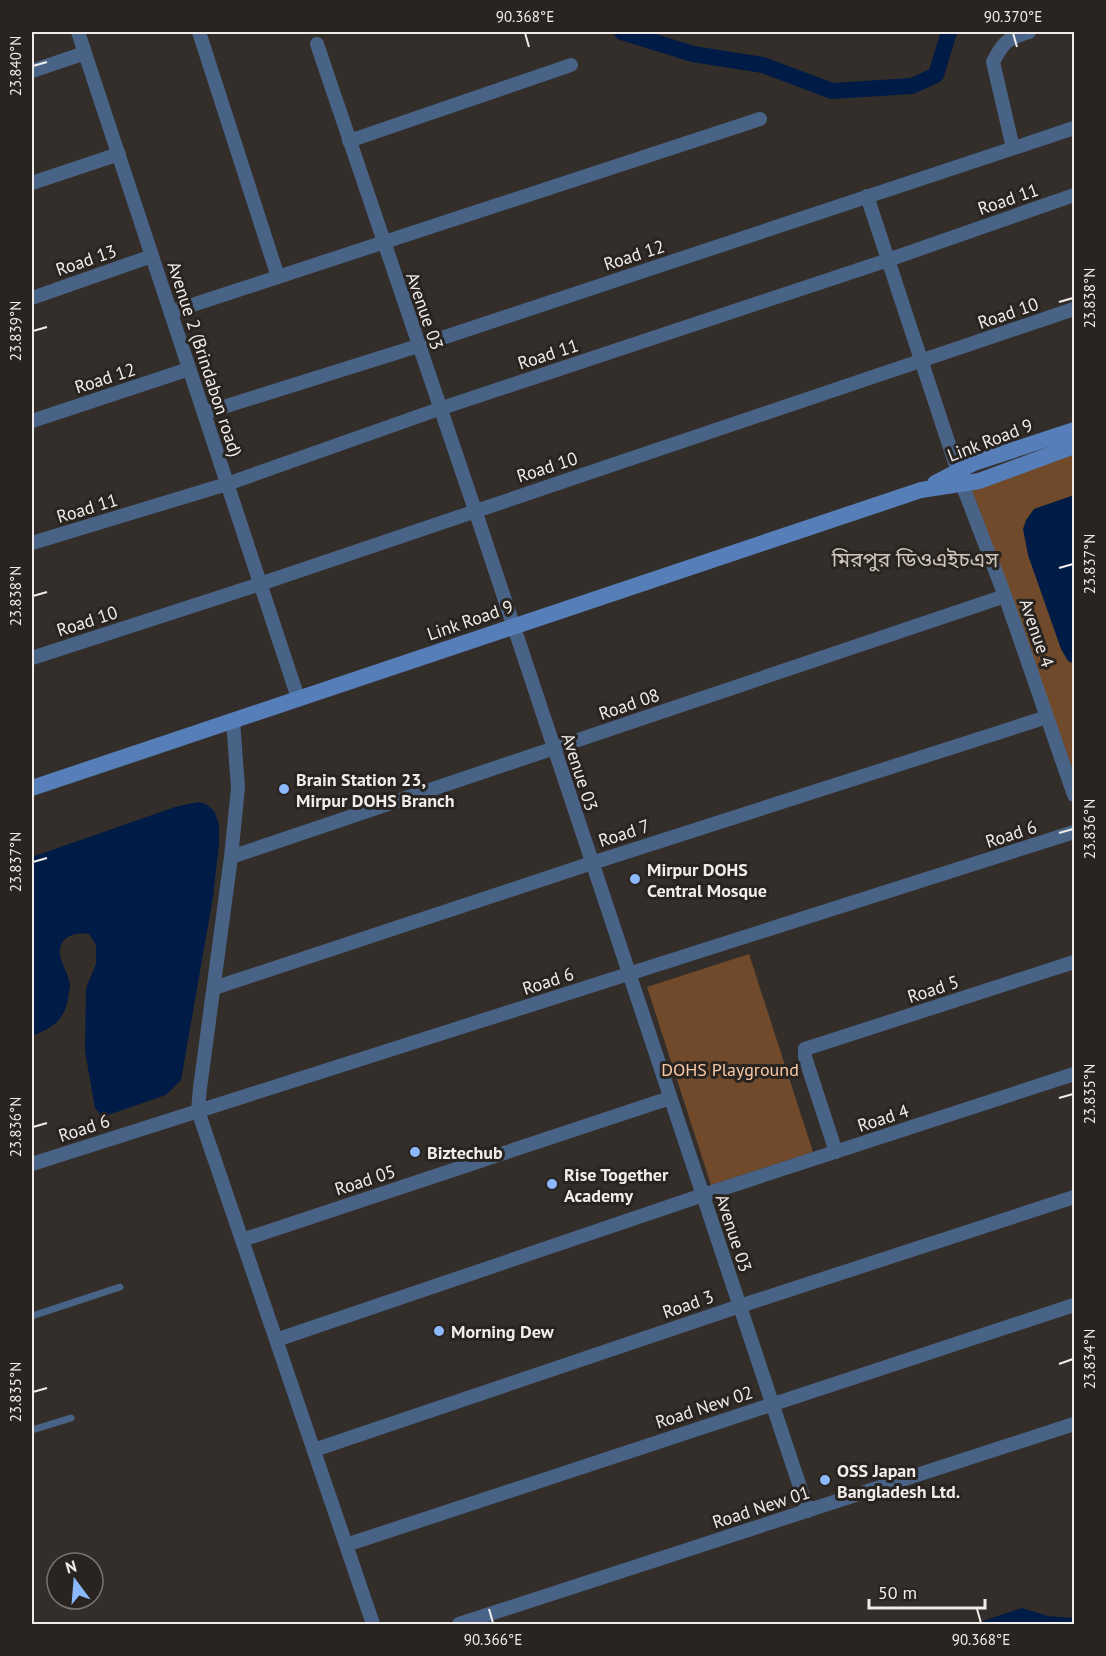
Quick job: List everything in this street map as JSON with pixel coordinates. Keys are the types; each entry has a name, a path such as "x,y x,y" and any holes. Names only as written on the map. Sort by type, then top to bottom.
{"main road":[{"name":"Link Road 9","path":"32,788 959,477 974,463 1074,430"},
{"name":"Link Road 9","path":"959,477 979,481 1074,446"}],"street":[{"name":"Avenue 2 (Brindabon road)","path":"78,32 298,698"},
{"path":"199,32 278,277"},
{"path":"1013,148 993,62 1000,47 1011,37 1029,32"},
{"name":"Avenue 03","path":"317,44 475,510 808,1511"},
{"path":"32,71 85,53"},
{"path":"350,141 571,65"},
{"path":"171,312 760,119"},
{"name":"Road 12","path":"204,413 418,346 1074,128"},
{"path":"32,183 118,154"},
{"name":"Road 11","path":"32,543 228,484 440,409 888,260 1074,195"},
{"name":"Avenue 4","path":"867,196 959,477 1005,596 1074,795"},
{"name":"Road 13","path":"32,298 152,256"},
{"name":"Road 10","path":"32,658 260,584 1074,309"},
{"name":"Road 12","path":"32,421 189,369"},
{"name":"Road 08","path":"231,857 1005,596"},
{"name":"Road 7","path":"214,988 592,863 1047,717"},
{"path":"233,720 238,788 198,1111 373,1624"},
{"name":"Road 6","path":"32,1164 1074,832"},
{"name":"Road 5","path":"836,1152 804,1052 805,1049 1074,962"},
{"name":"Road 4","path":"276,1340 703,1195 1074,1074"},
{"name":"Road 05","path":"242,1240 670,1098"},
{"name":"Road 3","path":"314,1450 740,1306 1074,1197"},
{"name":"Road New 02","path":"346,1545 1074,1305"},
{"name":"Road New 01","path":"459,1624 1074,1424"}],"lane":[{"path":"32,1316 120,1287"},
{"path":"32,1430 71,1418"}],"green space":[{"path":"1074,450 1074,773 969,488"},
{"name":"DOHS Playground","path":"749,954 813,1152 711,1185 647,987"}],"water":[{"path":"1074,495 1074,664 1068,661 1061,649 1028,555 1023,529 1034,509"},
{"path":"198,802 206,804 214,811 219,824 219,844 213,897 181,1080 166,1095 105,1116 95,1108 85,1051 86,988 96,964 96,945 89,934 69,936 62,943 60,954 70,985 66,1007 56,1023 32,1036 32,857 175,807"},
{"path":"1022,1608 1048,1616 1074,1618 1074,1624 974,1624"}],"waterway":[{"path":"622,32 693,54 763,65 832,91 912,86 936,75 949,32"}],"place":[{"name":"Brain Station 23, Mirpur DOHS Branch","path":"284,789"},
{"name":"Mirpur DOHS Central Mosque","path":"635,879"},
{"name":"Biztechub","path":"415,1152"},
{"name":"Rise Together Academy","path":"552,1184"},
{"name":"Morning Dew","path":"439,1331"},
{"name":"OSS Japan Bangladesh Ltd.","path":"825,1480"}],"district":[{"name":"মিরপুর ডিওএইচএস","path":"915,559"}]}
